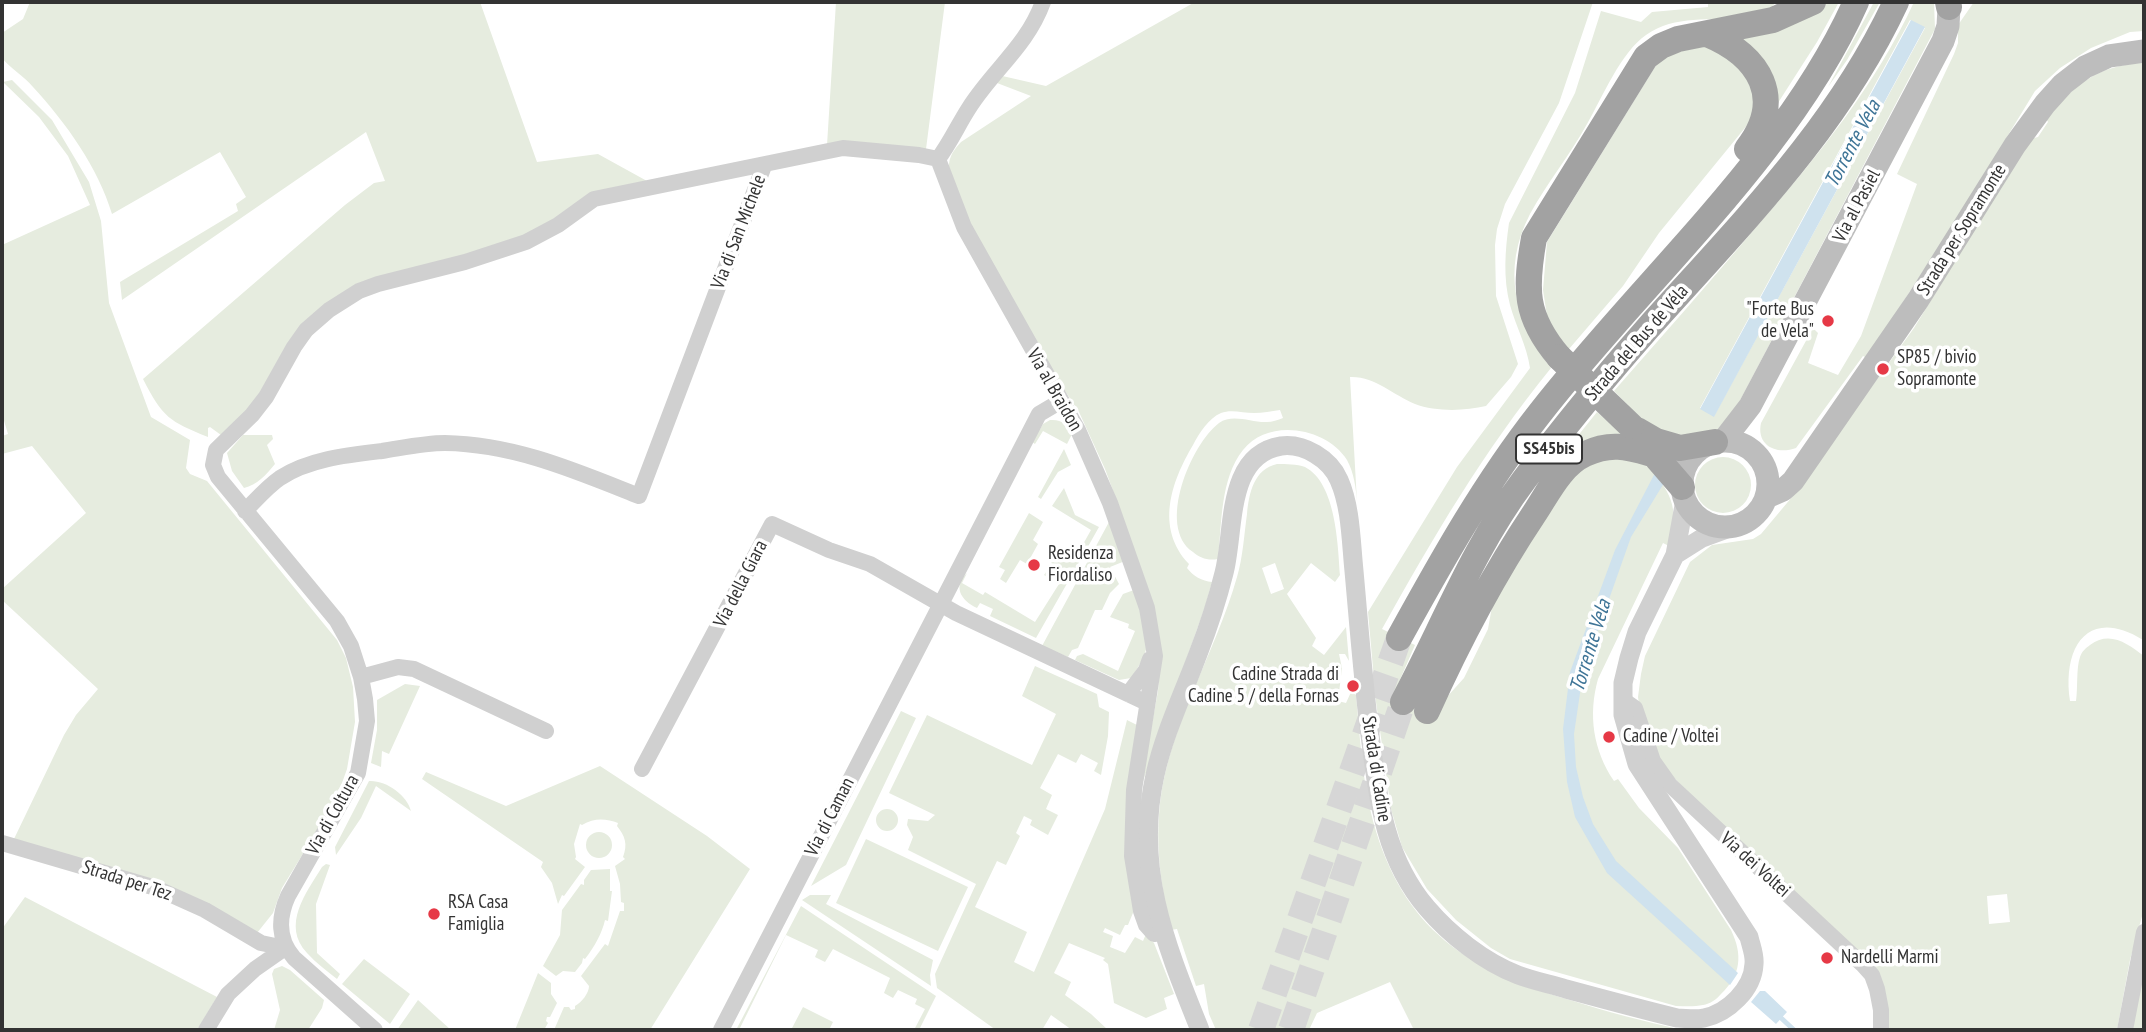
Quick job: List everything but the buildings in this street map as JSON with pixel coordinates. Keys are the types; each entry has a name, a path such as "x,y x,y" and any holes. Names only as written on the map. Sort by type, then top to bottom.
{"highway":[{"path":"1684,494 1631,426 1559,357 1542,337 1528,294 1528,268 1534,238 1646,57 1678,38 1773,20 1813,2"},
{"name":"Strada del Bus de Véla","path":"1399,638 1458,531 1539,414 1633,301 1716,208 1774,135 1803,97 1829,55 1856,2"},
{"name":"Strada del Bus de Véla","path":"1652,454 1623,446 1602,448 1583,455 1561,473 1507,555 1415,706 1484,540 1523,481 1647,330 1796,163 1856,79 1896,2"},
{"path":"1633,301 1660,252 1738,161 1754,140 1765,116 1765,89 1749,62 1740,52 1707,34"},
{"path":"1631,426 1656,441 1680,448 1719,442"}],"main road":[{"name":"Via al Pasiel","path":"1719,442 1750,406 1943,41 1948,26 1950,3"},
{"name":"Strada per Sopramonte","path":"1767,497 1783,490 1793,481 1918,300 2015,145 2045,104 2063,84 2085,67 2109,57 2144,51"},
{"name":"Via al Pasiel","path":"1750,406 1749,432 1758,458"},
{"path":"1758,458 1767,475 1767,497 1756,515 1732,527 1710,525 1699,519 1684,494 1683,475 1695,454 1728,440 1744,446 1758,458 1781,466 1813,452"}],"street":[{"path":"764,166 843,148 938,159 956,135 970,108 1031,31 1044,2"},
{"name":"Via al Braidon","path":"938,159 964,227 1078,430 1110,503 1143,594 1155,656 1133,790 1132,856 1134,880 1144,921 1154,934 1162,933"},
{"name":"Via di San Michele","path":"764,166 639,496 557,464 512,451 444,443 349,455 315,463 277,480 245,511 215,471 216,450 252,415 266,397 293,347 306,330 342,302 378,284 465,262 526,242 558,225 594,199 764,166"},
{"path":"939,603 1039,414 1062,401"},
{"name":"Strada di Cadine","path":"1200,1030 1162,933 1152,886 1149,856 1151,797 1158,762 1208,627 1224,575 1237,490 1253,460 1265,451 1282,446 1298,447 1323,459 1339,480 1343,492 1350,535 1377,795 1391,848 1407,881 1427,908 1483,956 1517,975 1676,1018 1702,1019 1733,1004 1745,988 1755,960 1749,937 1637,764 1623,715 1622,699 1629,658 1637,632 1675,555 1684,494"},
{"name":"Via di Coltura","path":"245,511 337,621 351,646 361,677 367,722 358,773 283,907 281,932 285,948"},
{"name":"Via della Giara","path":"642,769 772,524 828,550 870,564 987,629 1147,703"},
{"path":"1675,555 1702,538 1732,527"},
{"name":"Via di Caman","path":"721,1030 939,603"},
{"name":"Via al Braidon","path":"1128,694 1150,660 1151,629"},
{"path":"361,677 398,667 414,669 546,731"},
{"name":"Via dei Voltei","path":"1622,699 1635,708 1653,761 1670,785 1823,926 1872,975 1881,1010 1881,1030"},
{"name":"Strada per Tez","path":"2,843 156,888 205,910 261,943 285,948"},
{"path":"2124,1030 2144,932"},
{"path":"206,1030 228,993 255,969 285,948 332,994 375,1030"}],"shaded area":[{"path":"30,2 480,2 537,162 598,154 647,181 531,236 350,290 251,408 221,435 208,428 208,437 168,417 143,379 345,205 374,183 385,181 366,132 122,300 120,282 238,211 236,204 246,197 220,152 112,214 90,163 69,131 29,83 2,58 2,33 23,19"},
{"path":"836,2 945,2 926,149 827,145"},
{"path":"1195,2 1593,2 1559,103 1505,204 1497,229 1496,296 1518,364 1511,377 1486,406 1450,410 1423,407 1376,383 1350,377 1357,502 1351,470 1338,449 1312,434 1282,430 1267,433 1254,440 1235,462 1223,502 1218,559 1214,560 1198,556 1182,540 1178,524 1178,506 1189,466 1208,434 1224,420 1267,422 1283,418 1280,410 1257,413 1225,412 1208,422 1195,440 1173,489 1170,520 1172,535 1189,564 1187,568 1198,578 1212,582 1141,783 1158,691 1160,664 1118,504 1079,412 1040,353 989,263 949,177 949,166 952,154 961,142 1031,96 997,83 998,75 1046,86"},
{"path":"1708,2 1776,2 1760,15 1681,21 1657,28 1637,43 1620,64 1580,135 1530,214 1516,255 1514,275 1521,314 1528,332 1551,368 1503,431 1460,495 1382,629 1415,645 1392,698 1446,698 1464,678 1488,629 1493,601 1567,480 1597,455 1644,462 1661,482 1673,509 1674,520 1669,546 1663,543 1598,679 1593,719 1601,757 1614,781 1618,779 1639,808 1678,848 1735,939 1738,964 1728,987 1708,1004 1676,1006 1510,959 1491,948 1456,920 1427,889 1402,847 1391,809 1376,702 1368,612 1457,467 1530,368 1506,285 1509,223 1575,93 1601,11 1641,22 1652,12 1708,7"},
{"path":"1829,2 1839,2 1776,106 1739,39 1811,13"},
{"path":"1874,2 1880,2 1847,60 1828,87"},
{"path":"1914,2 1934,2 1935,29 1733,414 1717,430 1686,439 1648,426 1614,391 1802,173 1844,119 1899,33","holes":["1910,20 1925,28 1714,416 1700,408"]},
{"path":"1974,2 2144,2 2144,31 2130,32 2091,48 2060,68 2035,91 1867,358 1863,356 1796,448 1782,450 1770,447 1762,438 1761,423 1813,328 1818,333 1808,363 1838,375 1861,336 1917,184 1897,174 1954,54 1958,43 1958,25"},
{"path":"1708,45 1735,57 1753,88 1753,118 1659,233 1623,286 1569,349 1554,332 1547,316 1543,290 1547,242 1661,57 1673,50"},
{"path":"2144,62 2144,638 2143,640 2124,631 2107,628 2094,630 2083,638 2075,649 2070,664 2069,681 2070,701 2076,701 2080,657 2097,641 2118,640 2144,656 2144,909 2130,960 2117,1030 1885,1030 1881,984 1659,763 1638,697 1645,656 1690,562 1712,545 1753,539 1761,534 1792,497 1914,328 2030,139 2038,137 2048,122 2045,117 2088,79 2126,65","holes":["2007,894 2010,922 1989,924 1987,896"]},
{"path":"12,80 52,120 89,182 101,221 109,303 151,417 190,440 186,468 190,474 207,481 337,640 346,658 353,687 355,722 347,769 315,834 282,888 273,913 257,933 13,841 64,735 76,715 98,689 2,600 2,589 86,513 32,446 2,454 2,436 8,434 2,414 2,245 90,205 68,156 39,117 3,82"},
{"path":"1597,412 1623,435 1564,453"},
{"path":"1050,420 1064,423 1068,428 1072,434 1067,444 1043,431 1035,444 1032,442 1043,424"},
{"path":"243,435 272,435 273,439 267,445 275,464 265,476 244,488 232,471 227,453"},
{"path":"1064,449 1071,465 1058,472 1041,499 1038,497"},
{"path":"1723,457 1734,459 1743,465 1749,474 1749,496 1743,505 1734,511 1723,513 1712,511 1703,505 1697,496 1695,485 1697,474 1703,465 1712,459"},
{"path":"1280,464 1305,467 1323,486 1329,500 1336,532 1340,575 1335,582 1311,563 1287,594 1316,638 1312,646 1324,655 1346,627 1349,661 1345,654 1339,654 1342,668 1338,701 1346,703 1351,692 1356,695 1369,806 1386,859 1402,891 1422,918 1444,940 1500,975 1584,1004 1682,1030 1414,1030 1390,982 1317,1013 1309,1030 1216,1030 1209,1014 1204,984 1196,986 1177,929 1171,930 1160,867 1160,803 1173,745 1237,577 1251,490 1258,476 1269,467","holes":["1275,563 1284,589 1271,594 1262,568"]},
{"path":"1064,488 1075,515 1099,527 1072,575 1051,563 1057,553 1073,562 1091,530 1052,506"},
{"path":"1029,513 1043,522 1033,540 1038,544 1027,564 1020,560 1006,583 1000,579 1005,570 999,567"},
{"path":"1109,522 1125,561 1110,567 1119,584 1110,593 1102,610 1095,610 1078,648 1072,650 1068,657 1042,646"},
{"path":"1049,568 1069,580 1036,638 990,616 993,609 980,603 977,608 971,605 960,592 960,583 967,573 962,583 983,595 985,592 1035,622 1059,584 1044,575"},
{"path":"1134,590 1148,635 1145,654 1131,678 1119,680 1075,660 1083,654 1118,671 1135,631 1128,628 1129,624 1110,617 1123,594"},
{"path":"1035,666 1097,694 1099,707 1109,712 1101,775 1094,771 1098,763 1081,754 1076,763 1058,754 1040,788 1052,795 1046,809 1058,815 1048,835 1030,825 1032,820 1024,816 1016,833 1020,836 1006,865 997,861 975,907 1027,932 1014,962 1034,972 1105,809 1127,720 1139,726 1135,908 1128,925 1125,925 1120,935 1105,928 1103,932 1113,936 1110,947 1125,953 1135,937 1143,941 1146,934 1154,943 1174,994 1164,998 1167,1009 1146,1018 1114,1003 1108,964 1103,960 1105,958 1069,943 1054,973 1071,982 1065,995 1108,1030 1072,1030 1051,1015 1042,1030 996,1030 937,988 935,974 976,884 908,850 913,837 907,825 908,819 928,821 935,815 889,793 927,715 1032,765 1056,714 1022,696"},
{"path":"405,684 420,686 389,754 382,751 381,767 371,763 377,730 377,700"},
{"path":"901,711 916,718 846,865 811,886"},
{"path":"600,766 707,836 750,869 650,1030 554,1030 564,1007 575,1009 583,1000 589,986 581,976 605,944 608,946 620,911 624,911 615,866 625,859 624,837 617,826 618,823 601,820 580,824 574,844 575,859 585,867 558,904 552,883 541,867 543,862 422,779 426,772 506,806"},
{"path":"369,781 382,783 395,790 405,799 411,811 376,786 361,818 336,855 335,847"},
{"path":"887,809 895,812 898,820 895,828 887,831 879,828 876,820 879,812"},
{"path":"599,832 608,836 612,845 608,854 599,858 590,854 586,845 590,836"},
{"path":"866,839 968,887 938,951 836,903"},
{"path":"326,864 330,865 316,904 317,953 340,974 337,979 307,953 296,931 296,920 303,898"},
{"path":"610,869 612,891 608,921 605,920 595,944 575,972 563,971 556,976 543,966 560,935 562,910 581,884 584,885 584,880 591,870"},
{"path":"810,895 831,895 826,904 933,960 931,986 802,900"},
{"path":"25,897 217,997 197,1030 2,1030 2,929"},
{"path":"801,906 936,996 919,1030 914,1030 925,1009 915,1004 917,999 898,990 893,998 884,993 890,978 833,949 825,962 815,957 818,950 786,935 739,1030 736,1030"},
{"path":"364,959 410,994 390,1024 342,984"},
{"path":"2144,960 2144,1030 2131,1030"},
{"path":"282,966 324,1000 308,1030 274,1030 280,1010 272,974 274,969"},
{"path":"538,973 551,983 551,994 557,1003 550,1017 547,1017 548,1023 544,1030 515,1030"},
{"path":"418,1000 451,1030 397,1030"},
{"path":"803,1007 833,1022 829,1030 791,1030"}],"water":[{"path":"1911,20 1925,27 1714,417 1700,409"},
{"path":"1656,471 1664,483 1631,537 1583,673 1574,734 1576,767 1593,824 1616,861 1738,973 1730,985 1607,873 1575,817 1567,782 1563,729 1570,672 1615,550"},
{"path":"1760,991 1765,991 1787,1012 1776,1024 1751,1002"}],"waterway":[{"name":"Torrente Vela","path":"1779,1016 1794,1030"}],"tunnel":[{"path":"1261,1030 1399,638"},
{"path":"1291,1030 1403,702"}],"place":[{"name":"\"Forte Bus de Vela\"","path":"1828,321"},
{"name":"SP85 / bivio Sopramonte","path":"1883,369"},
{"name":"Residenza Fiordaliso","path":"1034,565"},
{"name":"Cadine Strada di Cadine 5 / della Fornas","path":"1353,686"},
{"name":"Cadine / Voltei","path":"1609,737"},
{"name":"RSA Casa Famiglia","path":"434,914"},
{"name":"Nardelli Marmi","path":"1827,958"}]}
